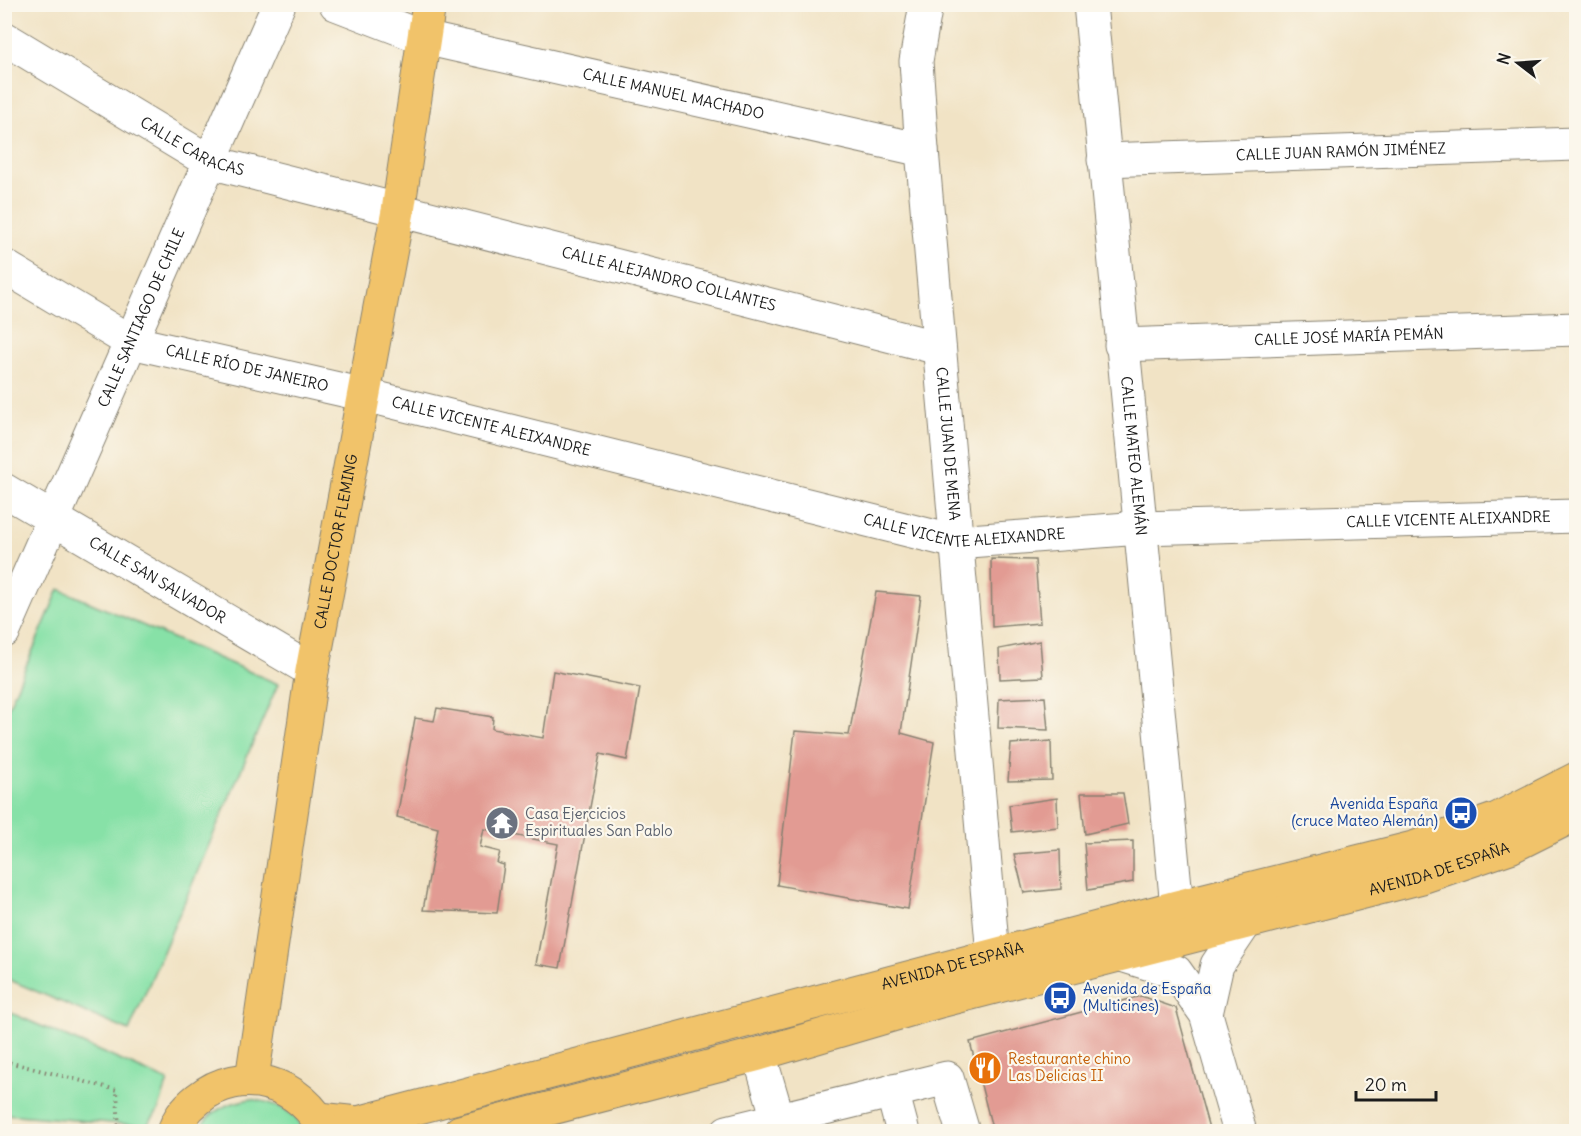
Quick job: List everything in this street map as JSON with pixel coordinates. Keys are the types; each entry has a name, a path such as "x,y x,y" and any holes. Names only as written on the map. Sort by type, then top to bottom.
{"main road":[{"name":"CALLE DOCTOR FLEMING","path":"252,1079 312,671 398,212 429,4"},
{"name":"AVENIDA DE ESPAÑA","path":"322,1125 358,1123 1177,907 1413,848 1497,819 1576,778"},
{"name":"AVENIDA DE ESPAÑA","path":"460,1131 759,1054 940,1001 1125,956 1422,877 1510,847 1576,814"},
{"path":"170,1130 188,1107 206,1092 228,1082 252,1079 279,1085 302,1098 322,1125"}],"street":[{"name":"CALLE SANTIAGO DE CHILE","path":"4,631 279,4"},
{"name":"CALLE MANUEL MACHADO","path":"336,4 424,38 922,150"},
{"name":"CALLE JUAN DE MENA","path":"926,4 916,61 922,150 993,955"},
{"name":"CALLE MATEO ALEMÁN","path":"1090,4 1121,345 1177,907"},
{"name":"CALLE CARACAS","path":"4,38 210,162 398,212"},
{"name":"CALLE JUAN RAMÓN JIMÉNEZ","path":"1104,160 1576,144"},
{"name":"CALLE ALEJANDRO COLLANTES","path":"398,212 939,348"},
{"name":"CALLE RÍO DE JANEIRO","path":"4,266 131,342 365,395"},
{"name":"CALLE JOSÉ MARÍA PEMÁN","path":"1121,345 1576,329"},
{"name":"CALLE VICENTE ALEIXANDRE","path":"365,395 956,542 1140,528 1576,516"},
{"name":"CALLE SAN SALVADOR","path":"4,490 312,671"},
{"path":"1206,1014 1217,965 1246,922"},
{"path":"1125,956 1176,972 1206,1014 1240,1131"},
{"path":"759,1054 783,1123"},
{"path":"727,1131 838,1118 892,1091 946,1078 963,1131"},
{"path":"892,1091 903,1131"}],"path":[{"path":"4,1060 117,1090 119,1131"}],"green space":[{"path":"59,589 278,684 129,1031 5,978 5,715"},
{"path":"4,1010 168,1081 158,1111 146,1126 5,1114"},
{"path":"250,1099 282,1108 300,1123 304,1131 198,1132 202,1124 213,1113 234,1103"}],"building":[{"path":"991,559 1035,560 1040,623 992,627"},
{"path":"876,592 921,596 901,733 934,742 908,909 777,885 795,731 849,735"},
{"path":"1040,641 1043,677 1000,679 999,649"},
{"name":"Casa Ejercicios Espirituales San Pablo","path":"553,671 640,688 627,760 600,754 560,968 536,964 558,844 484,829 480,847 500,852 497,863 504,865 497,913 423,910 438,828 397,817 415,718 434,721 437,708 493,717 492,729 543,738"},
{"path":"1045,697 1048,730 998,728 999,699"},
{"path":"1051,741 1052,780 1008,781 1011,744"},
{"path":"1081,793 1123,793 1128,824 1085,834"},
{"path":"1057,798 1058,827 1012,832 1009,805"},
{"path":"1133,841 1133,882 1088,890 1084,843"},
{"path":"1060,850 1061,889 1024,893 1014,854"},
{"path":"1141,996 1176,1008 1210,1132 993,1132 970,1042"}],"place":[{"name":"Avenida España (cruce Mateo Alemán)","path":"1461,813"},
{"name":"Casa Ejercicios Espirituales San Pablo","path":"502,823"},
{"name":"Avenida de España (Multicines)","path":"1060,998"},
{"name":"Restaurante chino Las Delicias II","path":"985,1068"}]}
